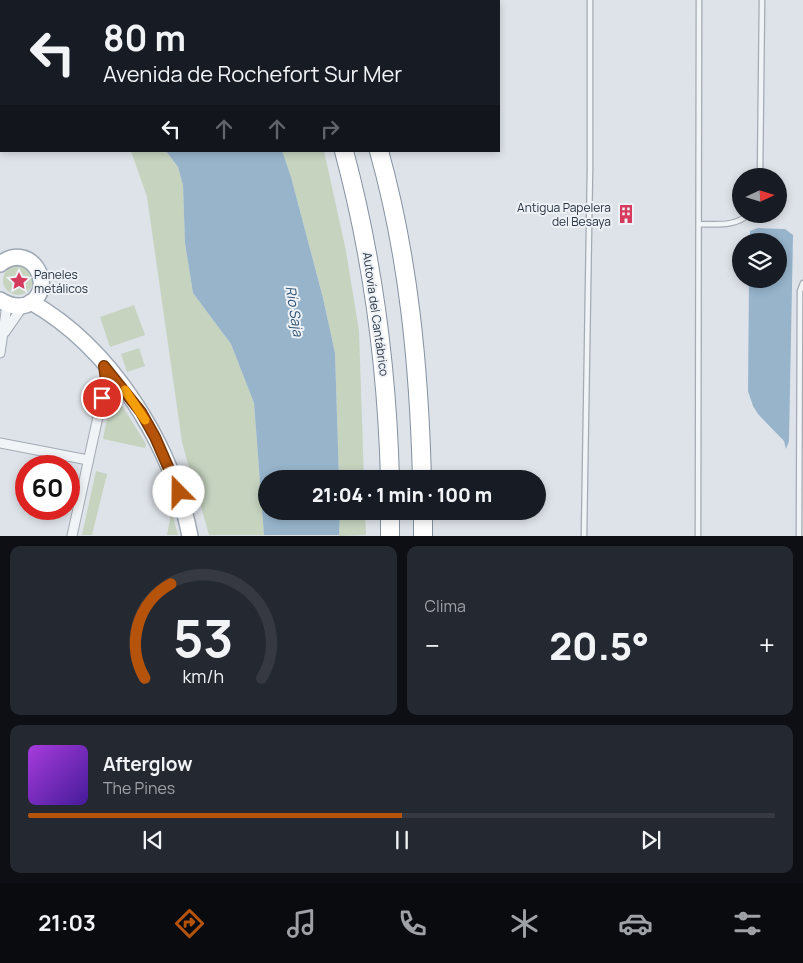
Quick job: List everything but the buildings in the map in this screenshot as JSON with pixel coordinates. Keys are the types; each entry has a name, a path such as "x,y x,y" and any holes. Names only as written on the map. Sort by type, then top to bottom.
{"highway":[{"name":"Autovía del Cantábrico","path":"344,152 364,234 379,322 387,408 390,470"},
{"path":"378,152 395,220 415,344 419,389 422,470"},
{"path":"390,520 390,536"},
{"path":"423,520 423,536"}],"main road":[{"path":"4,259 25,258 33,262 39,270 41,288 55,316 104,366 141,412 155,437 179,492 190,536"},
{"path":"27,304 41,288"},
{"path":"4,302 27,304 55,316"}],"street":[{"path":"0,353 4,334 4,302"},
{"path":"4,334 27,304"},
{"path":"72,536 106,380 104,366"},
{"path":"0,443 88,460"}],"lane":[{"path":"584,536 590,168 590,0"},
{"path":"698,536 699,0"},
{"path":"760,168 762,0"},
{"path":"698,224 732,223"},
{"path":"798,536 800,291 803,283"}],"green space":[{"path":"131,152 167,152 178,167 183,185 185,243 193,293 231,344 254,403 259,470 258,520 263,520 264,535 209,535 182,442 147,197"},
{"path":"281,152 324,152 346,251 359,331 364,470 339,470 335,353 323,298 291,177"},
{"path":"18,265 24,266 32,274 32,286 24,294 18,295 12,294 4,286 3,280 4,274 12,266"},
{"path":"134,305 145,335 110,347 100,317"},
{"path":"139,348 145,366 127,372 121,354"},
{"path":"112,395 123,407 146,444 145,448 103,439"},
{"path":"96,471 107,474 92,535 82,535"},
{"path":"163,481 178,535 167,535 171,514 165,498 159,495"},
{"path":"340,520 365,520 366,535 339,536"}],"water":[{"name":"Río Saja","path":"167,152 282,152 291,177 323,298 335,353 339,470 259,470 254,403 231,344 193,293 185,243 183,185 178,167"},
{"path":"758,228 785,229 793,235 789,441 786,449 784,441 758,414 748,391 749,288 787,288 787,233 750,233 750,231"},
{"path":"263,520 340,520 339,535 264,535"}],"slow traffic":[{"path":"125,390 145,420"}],"place":[{"name":"Antigua Papelera del Besaya","path":"626,214"},
{"name":"Paneles metálicos","path":"19,281"}],"route":[{"path":"102,398 106,380 104,366 141,412 155,437 179,492"}]}
